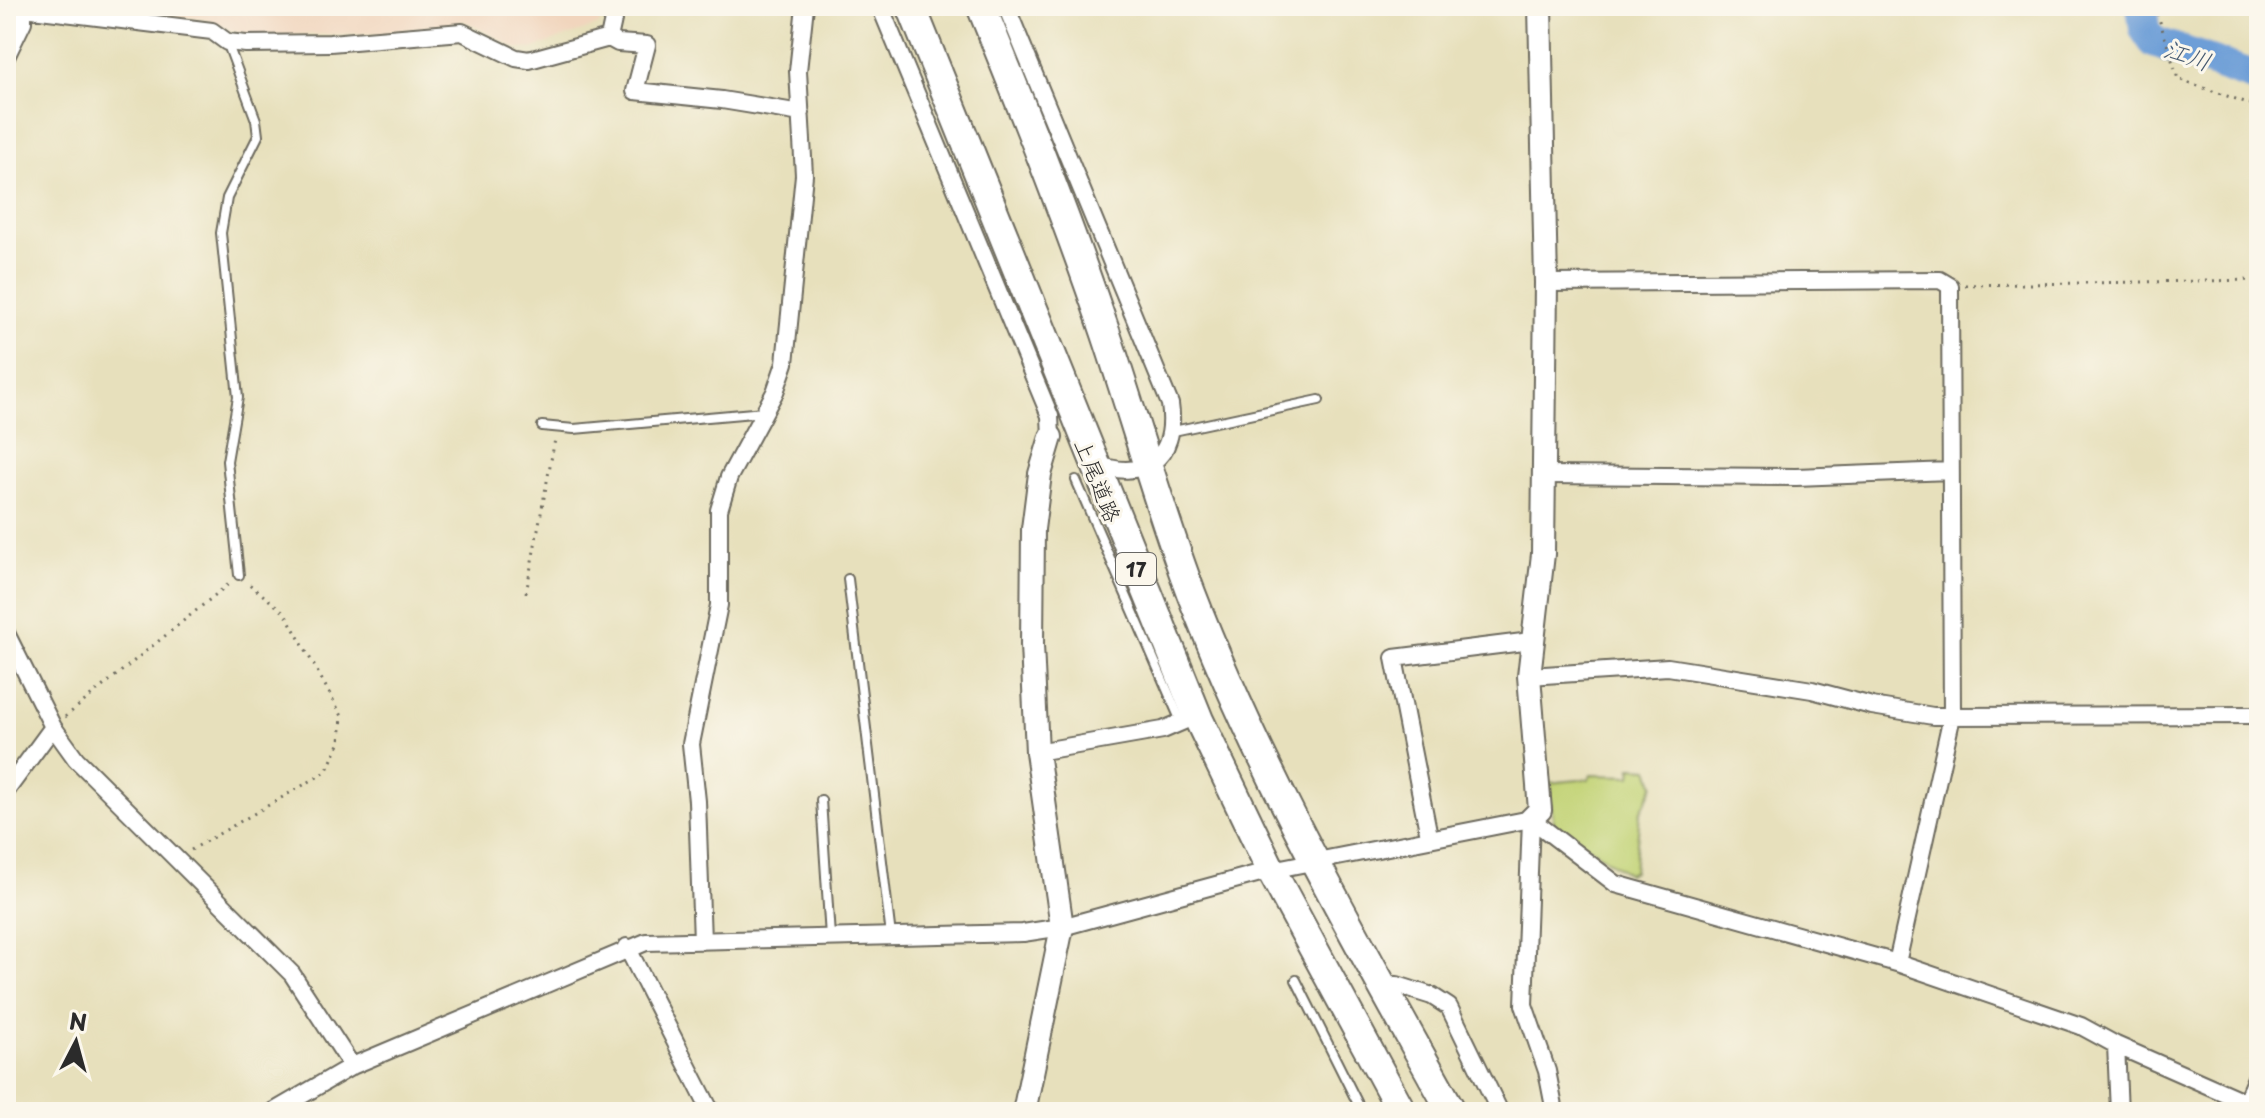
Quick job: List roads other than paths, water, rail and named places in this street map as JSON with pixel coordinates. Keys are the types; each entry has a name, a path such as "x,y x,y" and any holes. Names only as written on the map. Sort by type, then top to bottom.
{"highway":[{"name":"上尾道路","path":"911,6 1084,471 1191,720 1392,1105"},
{"name":"17","path":"981,6 1106,334 1146,468 1192,594 1237,703 1312,861 1452,1112"}],"street":[{"path":"609,38 616,6"},
{"path":"702,941 697,801 691,744 719,605 719,510 729,477 765,412 785,363 804,175 798,71 805,6"},
{"path":"880,6 1050,416 1051,437 1040,474 1033,529 1032,645 1037,752 1062,927 1024,1112"},
{"path":"1006,6 1170,404 1169,432 1158,462 1146,468 1084,471"},
{"path":"273,1112 352,1066 627,947 646,942 1023,933 1062,927 1271,870 1429,836 1531,819 1540,810 1529,676 1543,554 1546,283 1540,6"},
{"path":"6,57 23,22 24,7 212,31 227,42 330,43 462,32 516,58 529,60 609,38 618,43 647,45 635,91 801,113"},
{"path":"1546,283 1940,280 1950,286 1952,716 1897,963"},
{"path":"6,313 6,350"},
{"path":"1543,475 1796,477 1950,471"},
{"path":"6,633 53,727 76,759 292,974 352,1066"},
{"path":"1429,836 1394,658 1531,641"},
{"path":"1529,676 1668,667 1812,690 1872,706 1952,716 2259,715"},
{"path":"1037,752 1163,730 1191,720"},
{"path":"6,791 53,727"},
{"path":"1531,819 1616,884 1897,963 2081,1026 2116,1045 2252,1105 2259,1071"},
{"path":"1531,819 1524,1005 1547,1071 1555,1112"},
{"path":"627,947 711,1112"},
{"path":"1383,987 1397,985 1432,996 1449,1007 1500,1112"},
{"path":"2116,1045 2119,1112"}],"lane":[{"path":"227,42 256,120 258,136 227,198 221,233 238,397 227,461 239,575"},
{"path":"1169,432 1319,400"},
{"path":"542,426 765,412"},
{"path":"848,579 891,936"},
{"path":"821,800 830,937"},
{"path":"1296,980 1362,1112"}],"waterway":[{"name":"江川","path":"2142,6 2145,29 2154,42 2259,78"}]}
